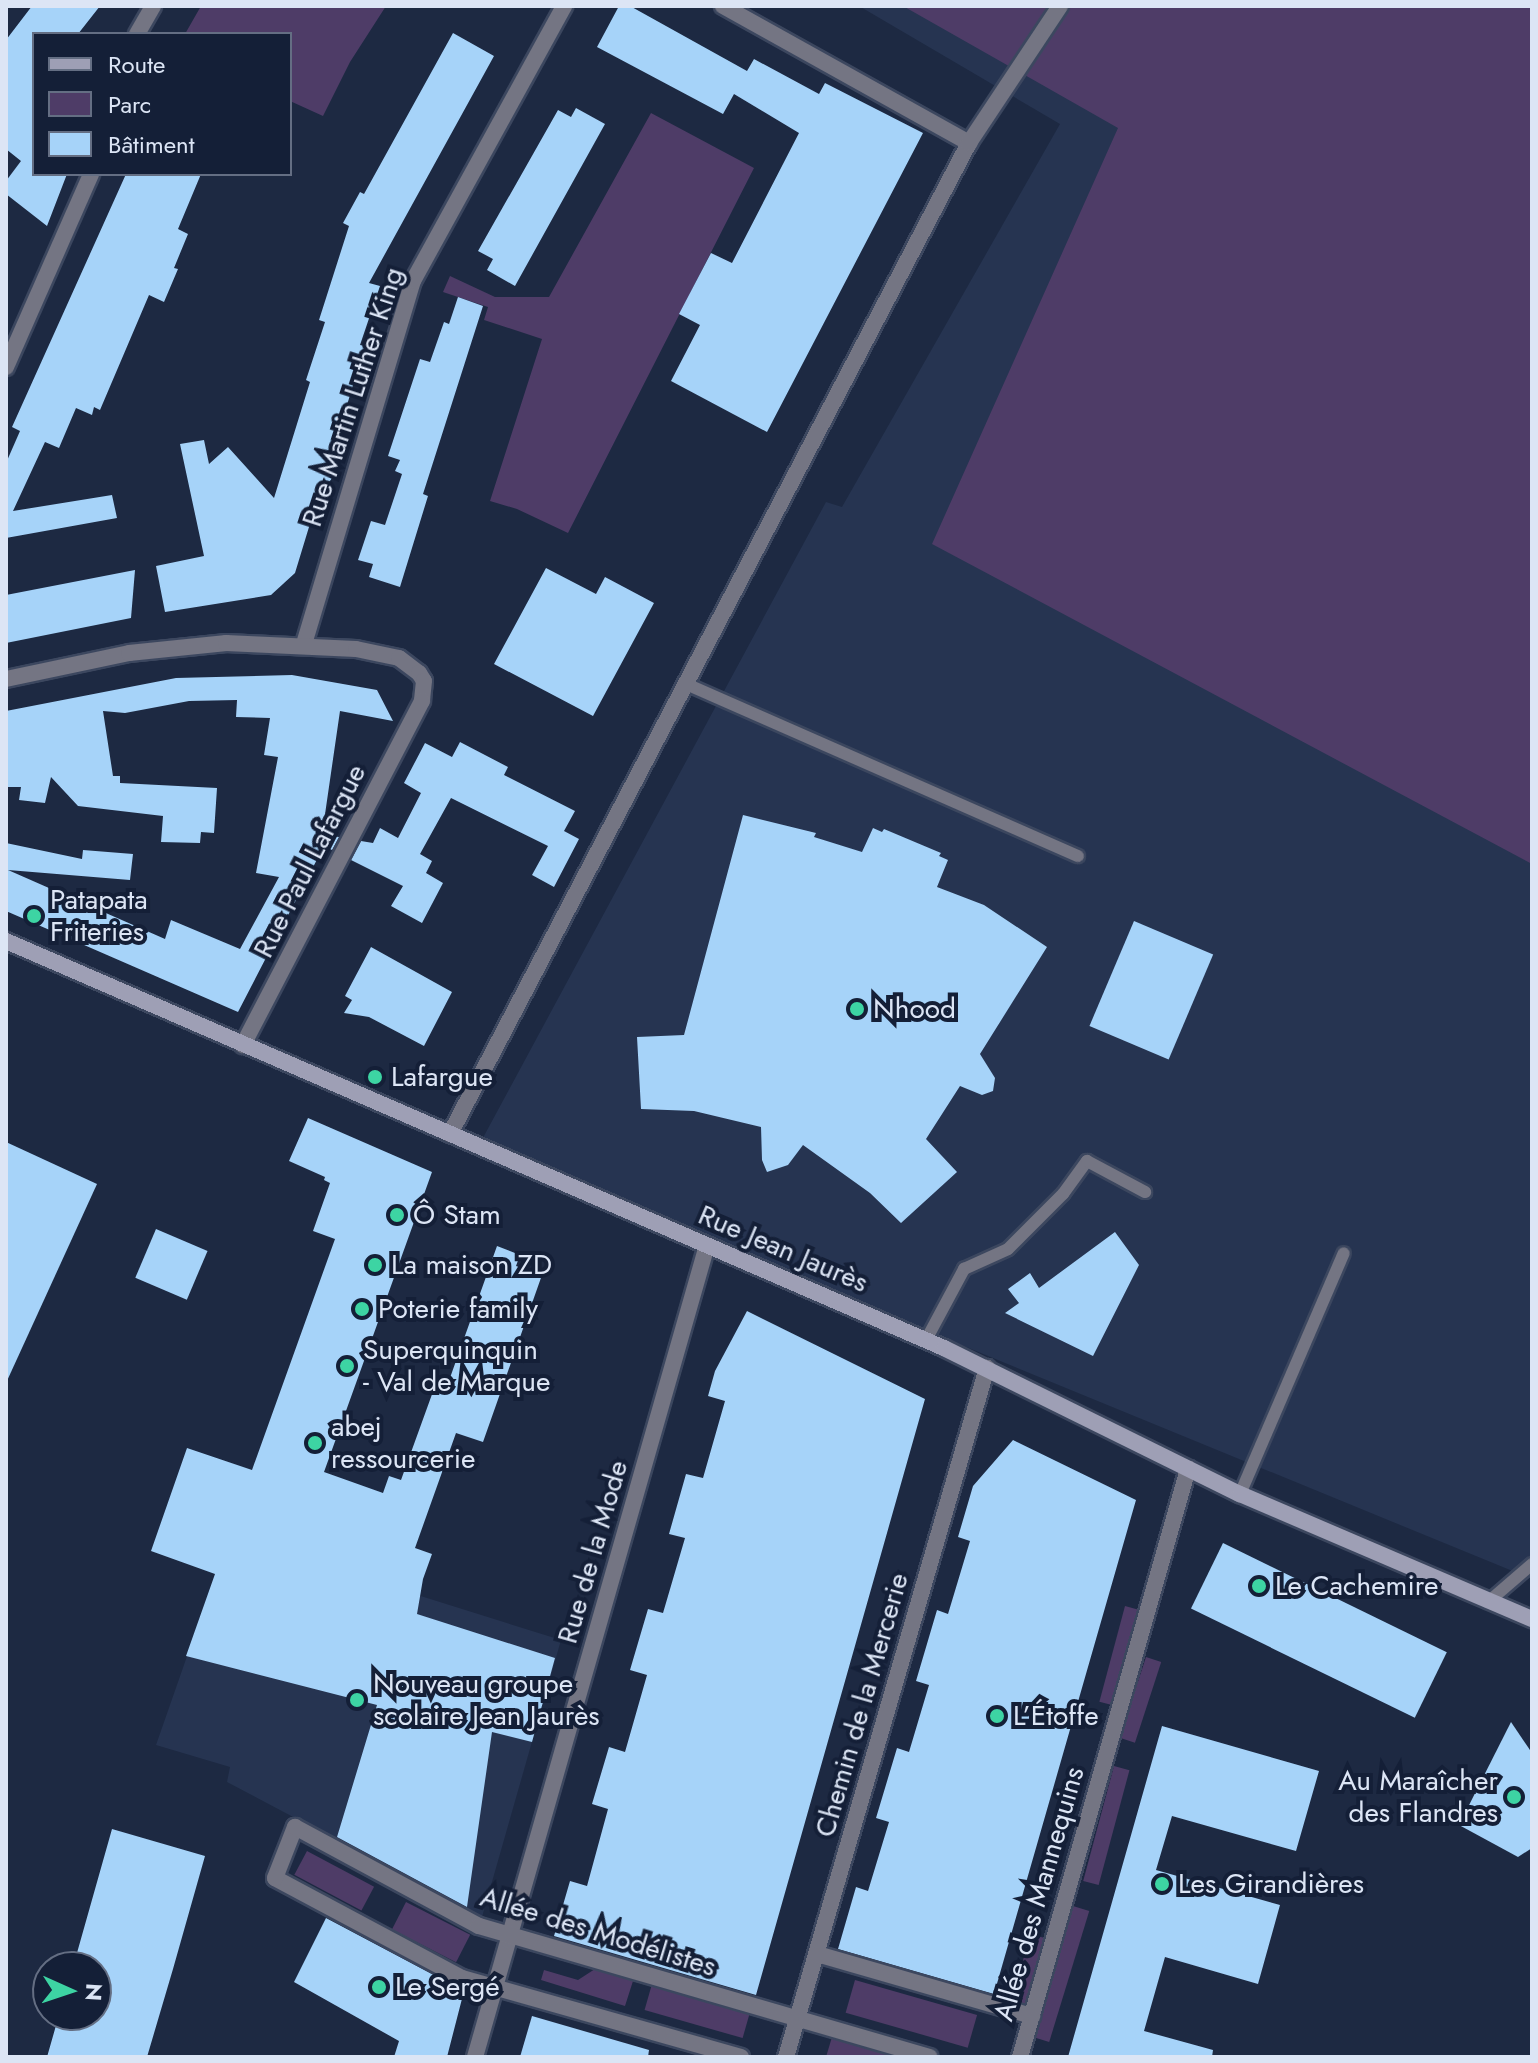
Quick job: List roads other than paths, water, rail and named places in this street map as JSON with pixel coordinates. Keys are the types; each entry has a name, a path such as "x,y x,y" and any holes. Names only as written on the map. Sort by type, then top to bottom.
{"main road":[{"name":"Rue Jean Jaurès","path":"6,941 926,1340 1240,1494 1532,1619"}],"street":[{"path":"138,32 153,6"},
{"name":"Rue Martin Luther King","path":"304,644 413,281 564,6"},
{"path":"723,6 969,143"},
{"path":"450,1134 969,143 1060,6"},
{"path":"6,367 90,176"},
{"path":"6,679 166,648 226,643 304,644"},
{"name":"Rue Paul Lafargue","path":"243,1045 422,701 424,681 412,665 399,658 356,649 304,644"},
{"name":"Rue de la Mode","path":"475,2057 707,1245"},
{"name":"Chemin de la Mercerie","path":"786,2057 987,1368"},
{"name":"Allée des Mannequins","path":"1020,2057 1188,1469"},
{"name":"Allée des Modélistes","path":"741,2057 462,1978 275,1878 295,1827 479,1926 929,2057"},
{"path":"817,1954 1032,2016"}],"lane":[{"path":"686,684 1078,856"},
{"path":"926,1340 964,1269 1008,1249 1063,1194 1087,1161 1145,1192"},
{"path":"1240,1494 1344,1253"},
{"path":"1488,1602 1532,1564"}],"place":[{"name":"Patapata Friteries","path":"34,916"},
{"name":"Nhood","path":"857,1009"},
{"name":"Lafargue","path":"375,1077"},
{"name":"Ô Stam","path":"397,1215"},
{"name":"La maison ZD","path":"375,1265"},
{"name":"Poterie family","path":"362,1309"},
{"name":"Superquinquin - Val de Marque","path":"347,1366"},
{"name":"abej ressourcerie","path":"315,1443"},
{"name":"Le Cachemire","path":"1259,1586"},
{"name":"Nouveau groupe scolaire Jean Jaurès","path":"357,1700"},
{"name":"L’Étoffe","path":"997,1716"},
{"name":"Au Maraîcher des Flandres","path":"1514,1797"},
{"name":"Les Girandières","path":"1162,1884"},
{"name":"Le Sergé","path":"379,1987"}]}
